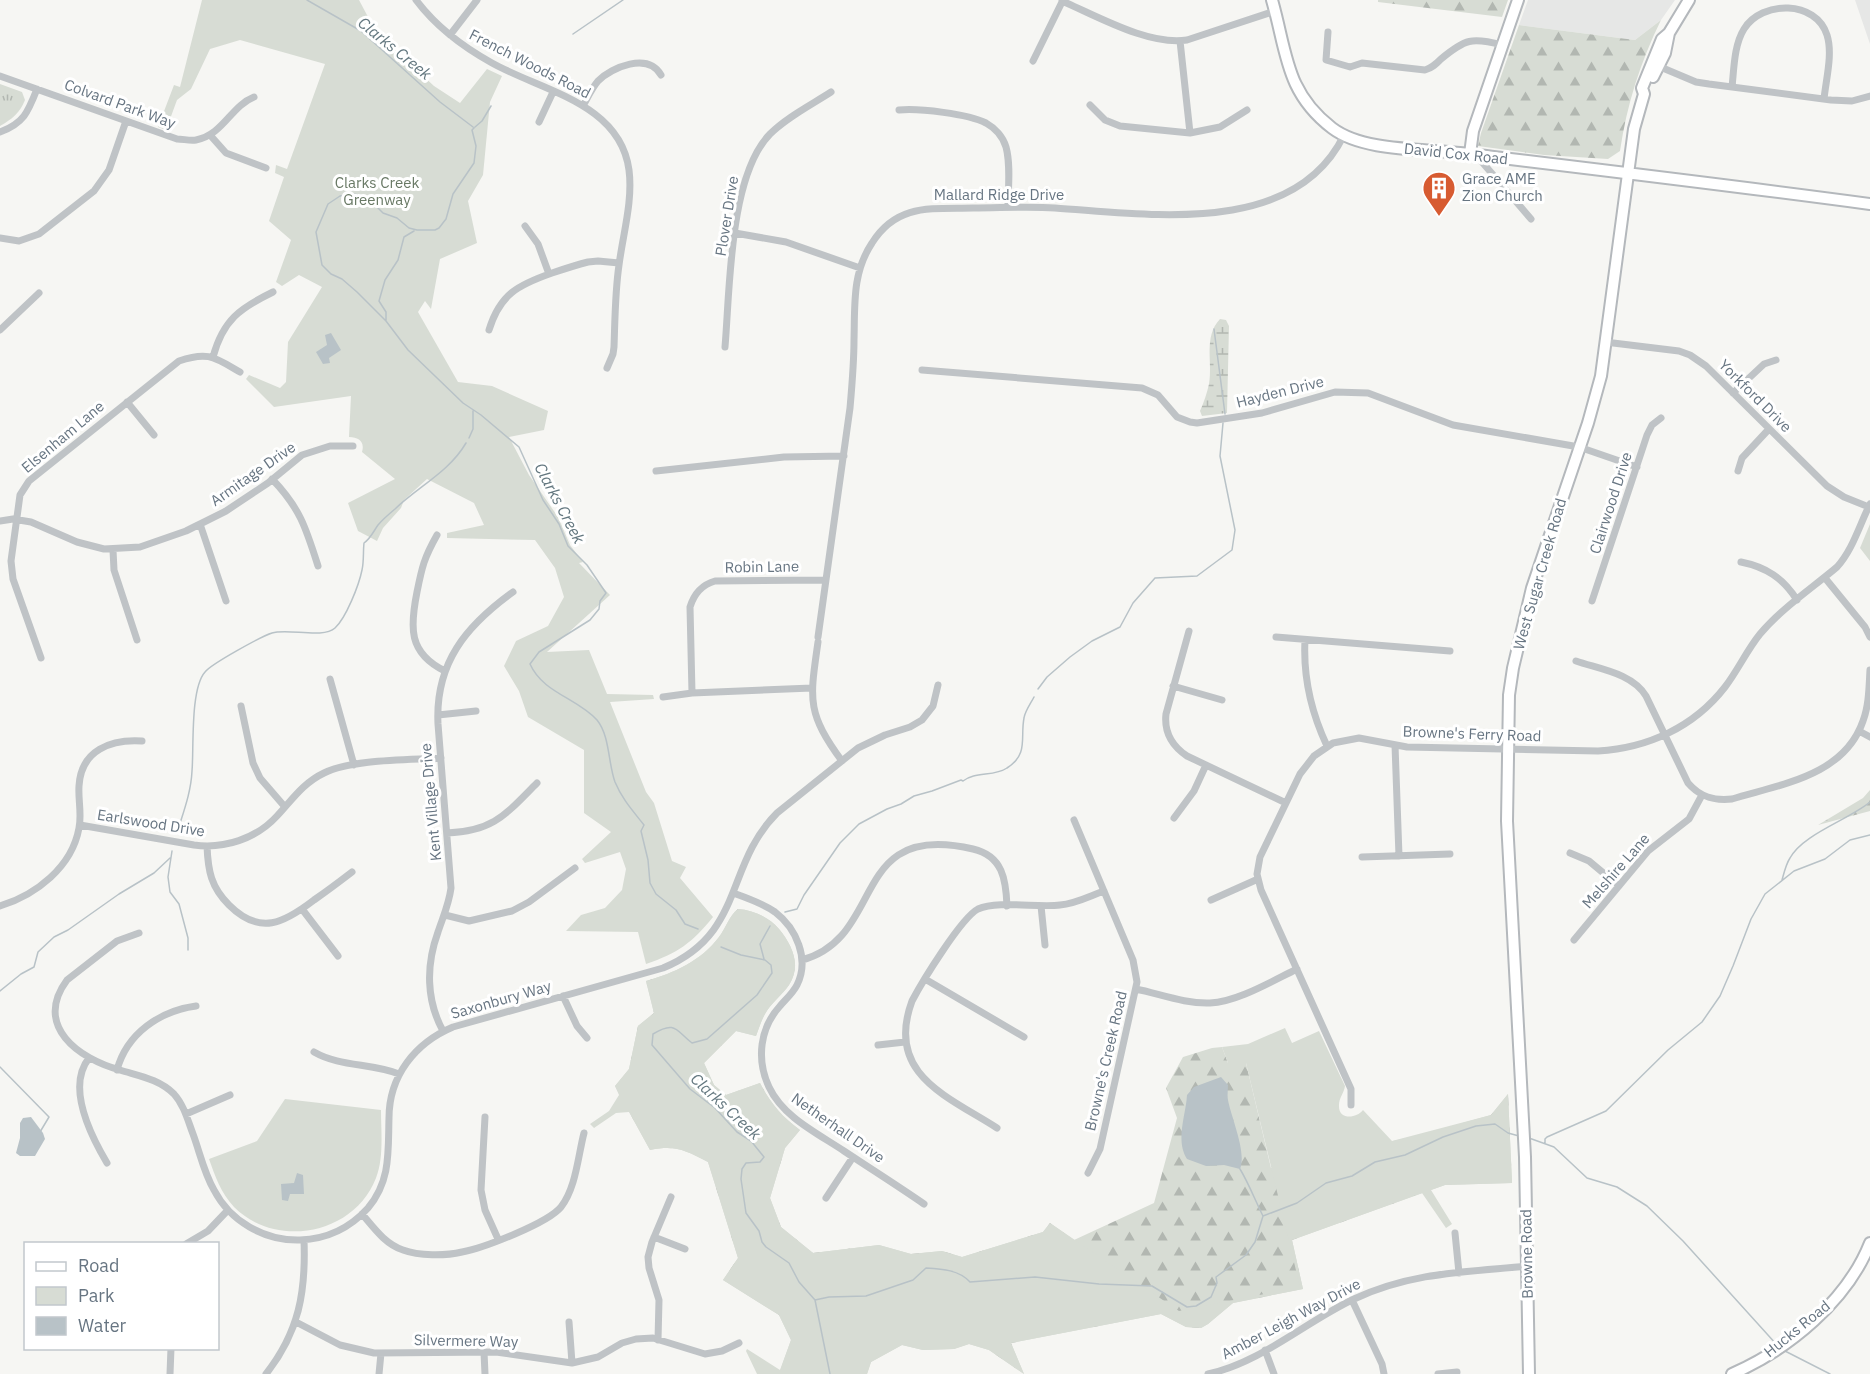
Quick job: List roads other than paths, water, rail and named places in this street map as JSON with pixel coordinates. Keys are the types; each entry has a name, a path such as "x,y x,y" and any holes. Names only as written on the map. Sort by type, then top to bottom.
{"main road":[{"name":"David Cox Road","path":"1272,0 1295,86 1311,109 1333,129 1344,135 1381,146 1473,154 1870,204"},
{"path":"1473,154 1473,131 1518,0"},
{"name":"West Sugar Creek Road","path":"1524,1134 1507,821 1509,695 1520,635 1535,579 1598,389 1634,129 1644,94 1642,88 1662,39 1669,33 1689,0"},
{"name":"West Sugar Creek Road","path":"1644,94 1649,90 1665,53 1669,33"},
{"name":"Browne Road","path":"1524,1134 1529,1374"},
{"name":"Hucks Road","path":"1732,1374 1784,1344 1821,1313 1856,1270 1870,1243"}],"street":[{"name":"French Woods Road","path":"416,0 435,23 464,47 596,114 612,130 622,148 629,167 630,190 619,263 614,347 607,369"},
{"path":"450,35 477,0"},
{"path":"1793,8 1794,0"},
{"path":"1033,61 1062,1 1151,38 1180,41 1275,11"},
{"path":"1732,87 1739,37 1748,23 1753,18 1773,9 1793,8 1820,21 1827,35 1829,53 1824,99"},
{"path":"1328,32 1326,60 1350,67 1362,63 1425,70 1434,66 1467,40 1483,40 1502,45"},
{"path":"1180,41 1191,133"},
{"path":"583,106 598,82 618,68 643,64 654,67 661,75"},
{"path":"1658,66 1696,82 1824,99 1852,100 1870,96"},
{"name":"Colvard Park Way","path":"0,76 177,139 196,140 210,135"},
{"path":"0,132 14,127 28,111 37,89"},
{"path":"539,122 553,92"},
{"name":"Plover Drive","path":"725,346 735,233 743,184 754,157 761,145 778,126 831,92"},
{"path":"254,97 242,102 222,126 210,135 226,153 266,168"},
{"path":"1090,105 1105,120 1120,126 1191,133 1220,127 1246,110"},
{"path":"899,110 921,109 973,119 994,129 1002,137 1006,148 1008,207"},
{"path":"0,238 19,241 39,234 93,191 109,170 126,121"},
{"name":"Mallard Ridge Drive","path":"842,761 817,722 812,688 853,375 856,283 868,250 880,232 893,220 925,208 1053,207 1166,216 1225,212 1260,202 1304,182 1326,164 1344,135"},
{"path":"1473,154 1531,219"},
{"path":"525,226 538,244 549,274"},
{"path":"735,233 786,242 860,268"},
{"path":"489,330 495,314 511,292 525,283 588,262 619,263"},
{"path":"240,372 213,357 218,338 231,319 248,304 273,292"},
{"path":"0,330 39,293"},
{"name":"Yorkford Drive","path":"1605,342 1670,349 1690,355 1706,366 1833,491 1869,506"},
{"name":"Elsenham Lane","path":"41,658 13,579 11,561 20,495 29,481 179,361 192,357 213,357"},
{"path":"1733,393 1764,364 1776,360"},
{"name":"Hayden Drive","path":"922,370 1142,388 1158,395 1174,414 1190,422 1244,417 1326,394 1356,391 1380,397 1453,425 1579,447 1637,467"},
{"path":"127,402 154,435"},
{"name":"Clairwood Drive","path":"1592,601 1651,428 1661,418"},
{"path":"1738,471 1742,458 1769,429"},
{"name":"Armitage Drive","path":"0,520 16,519 37,524 83,545 113,550 133,548 153,543 226,511 272,479 295,459 313,450 330,446 353,446"},
{"path":"656,471 784,457 844,456"},
{"path":"272,479 301,516 318,566"},
{"name":"Browne's Ferry Road","path":"1258,879 1260,857 1306,764 1327,746 1338,741 1359,738 1395,745 1612,750 1641,744 1665,735 1690,720 1714,700 1761,634 1778,616 1825,578 1847,554 1869,506"},
{"path":"200,524 226,601"},
{"path":"437,535 423,561 412,623 415,641 421,652 434,665 445,671"},
{"path":"113,550 114,570 138,640"},
{"path":"1741,562 1774,574 1797,600"},
{"path":"1825,578 1865,627 1870,637"},
{"name":"Robin Lane","path":"692,693 690,607 699,589 715,581 826,580"},
{"name":"Kent Village Drive","path":"443,1031 432,1003 429,980 432,949 445,915 451,888 438,697 445,671 460,644 476,622 513,592"},
{"path":"1189,632 1166,714 1168,735 1183,754 1286,803"},
{"path":"1276,637 1450,651"},
{"path":"1305,640 1308,692 1327,746"},
{"path":"1576,661 1628,678 1637,684 1646,696 1688,783 1702,795 1714,800 1732,800 1816,772 1839,757 1852,744 1859,731 1867,702 1870,670"},
{"path":"330,679 354,765"},
{"name":"Saxonbury Way","path":"138,933 117,941 67,980 59,992 56,1010 58,1025 73,1047 88,1058 117,1070 144,1077 164,1086 177,1098 186,1114 213,1190 228,1210 241,1222 257,1232 281,1239 304,1240 338,1231 362,1214 377,1196 389,1159 390,1104 399,1074 416,1050 443,1031 663,968 685,958 702,945 716,928 751,849 767,822 870,741 910,727 922,720 933,706 938,685"},
{"path":"1173,686 1222,700"},
{"path":"663,697 692,693 812,688"},
{"path":"241,706 253,763 260,778 285,807"},
{"path":"438,715 476,711"},
{"path":"1859,731 1870,737"},
{"path":"0,906 29,893 58,870 74,846 80,825 80,779 90,758 112,742 142,741"},
{"path":"1395,745 1399,856"},
{"name":"Earlswood Drive","path":"80,825 207,846 227,844 248,837 268,824 303,786 330,770 354,765 441,759"},
{"path":"1174,818 1194,791 1206,765"},
{"path":"447,832 469,831 489,825 508,812 537,783"},
{"name":"Melshire Lane","path":"1574,940 1653,846 1689,819 1702,795"},
{"name":"Browne's Creek Road","path":"1074,820 1132,960 1136,988 1100,1149 1088,1173"},
{"path":"733,892 763,905 779,916 795,936 802,960 818,955 832,946 843,934 884,867 896,856 921,845 936,843 954,845 981,851 992,858 1005,876 1007,906"},
{"path":"207,846 208,870 213,885 221,897 241,916 257,923 276,923 291,917 352,872"},
{"path":"1570,853 1589,861 1619,886"},
{"path":"1362,857 1450,854"},
{"path":"445,915 469,921 512,910 529,902 574,868"},
{"path":"1211,900 1258,879 1351,1089 1351,1105"},
{"path":"997,1128 933,1088 915,1068 905,1042 907,1013 912,1001 969,915 984,907 1066,904 1104,891"},
{"path":"1041,906 1045,945"},
{"path":"302,909 338,956"},
{"name":"Netherhall Drive","path":"802,960 798,984 773,1014 764,1032 761,1055 765,1076 774,1096 786,1111 924,1204"},
{"path":"1136,988 1193,1002 1219,1002 1236,997 1297,969"},
{"path":"925,979 1024,1037"},
{"path":"563,996 577,1026 587,1038"},
{"path":"117,1070 125,1048 136,1035 167,1014 196,1006"},
{"path":"878,1045 905,1042"},
{"path":"314,1052 332,1061 376,1067 399,1074"},
{"path":"88,1058 80,1074 79,1096 99,1150 107,1163"},
{"path":"186,1114 231,1095"},
{"path":"485,1117 481,1190 485,1210 498,1239"},
{"path":"362,1214 383,1238 408,1252 460,1253 542,1222 561,1206 570,1189 584,1133"},
{"path":"826,1198 853,1157"},
{"path":"658,1340 659,1300 648,1263 649,1252 672,1197"},
{"path":"189,1242 208,1231 228,1210"},
{"path":"1455,1233 1459,1273"},
{"path":"654,1237 685,1249"},
{"path":"266,1374 286,1345 296,1322 305,1277 304,1240"},
{"name":"Amber Leigh Way Drive","path":"1208,1374 1240,1365 1352,1300 1394,1283 1422,1276 1528,1266"},
{"path":"1352,1300 1382,1364 1384,1374"},
{"name":"Silvermere Way","path":"296,1322 340,1345 359,1351 514,1353 572,1363 597,1357 631,1340 645,1338 705,1354 722,1351 739,1343"},
{"path":"569,1322 572,1363"},
{"path":"170,1374 171,1350"},
{"path":"1265,1350 1274,1374"},
{"path":"484,1352 485,1374"},
{"path":"379,1374 381,1353"},
{"path":"1438,1374 1457,1372"}],"water":[{"path":"331,333 341,350 329,358 330,363 323,364 316,352 327,345 325,335"},
{"path":"1221,1077 1228,1085 1228,1100 1242,1153 1240,1169 1224,1165 1206,1166 1187,1159 1182,1144 1181,1136 1187,1095 1194,1087"},
{"path":"31,1117 45,1139 35,1156 20,1156 16,1153 20,1138 20,1123 23,1118"},
{"path":"297,1173 303,1175 304,1194 290,1194 288,1201 282,1200 281,1184 294,1183"}],"waterway":[{"name":"Clarks Creek","path":"307,0 361,31 440,102 473,127"},
{"path":"573,34 623,0"},
{"path":"475,127 482,121 491,106"},
{"name":"Clarks Creek","path":"474,128 472,130 476,146 474,163 453,194 446,219 439,228 435,230 409,228 397,218 383,213 366,196 352,194 340,196 328,204 316,232 322,265 357,292 386,321 408,350 463,403 519,447 543,500 559,524 568,546 587,565 606,593 600,601 599,609 590,620 539,652 530,664 543,682 589,712 601,726 607,742 615,782 624,799 644,825 641,831 648,860 650,883 656,894 676,910 685,924 698,929"},
{"name":"Clarks Creek","path":"386,320 386,312 379,301 385,280 398,260 404,237 414,231"},
{"path":"1214,329 1225,414"},
{"path":"469,438 473,429 473,411"},
{"path":"1038,689 1047,677 1070,657 1092,641 1120,627 1133,603 1155,578 1197,576 1232,550 1235,530 1220,456 1223,423"},
{"path":"177,833 190,787 195,705 200,680 205,672 237,651 272,633 322,633 335,628 348,609 358,584 363,567 364,543 384,519 442,471 466,443"},
{"path":"785,912 797,909 840,843 859,824 914,796 973,776 1002,771 1014,763 1021,751 1025,715 1034,697"},
{"path":"1782,880 1786,866 1796,849 1815,834 1870,802"},
{"path":"1545,1143 1547,1137 1606,1111 1668,1050 1702,1022 1720,996 1751,919 1765,894 1794,871 1825,859 1850,840 1870,835"},
{"path":"172,851 168,877 170,892 179,904 188,938 188,950"},
{"path":"0,991 34,967 38,952 54,937 154,873 170,858"},
{"path":"764,959 760,944 770,926"},
{"name":"Clarks Creek","path":"721,947 741,955 765,960 771,965 772,973 757,995 707,1039 692,1043 675,1029 667,1028 653,1034 652,1045 690,1089 715,1108 737,1132 751,1141 764,1157 760,1162 746,1163 742,1169 741,1179 746,1213 759,1231 762,1242 789,1263 799,1282 815,1300 830,1374"},
{"path":"0,1067 49,1117 40,1132"},
{"path":"815,1300 829,1297 866,1296 913,1280 926,1268 956,1273 970,1282 1035,1277 1099,1284 1152,1286 1187,1307 1196,1306 1211,1297 1217,1283 1216,1277 1246,1255 1255,1242 1263,1216 1297,1203 1326,1183 1352,1176 1375,1162 1405,1155 1443,1137 1476,1126 1495,1124 1508,1133 1519,1136"},
{"path":"1529,1138 1554,1147 1587,1178 1617,1187 1647,1206 1683,1241 1777,1345"},
{"path":"1240,1169 1263,1216"},
{"path":"1783,1350 1830,1374"}],"place":[{"name":"Grace AME Zion Church","path":"1439,217"}],"park label":[{"name":"Clarks Creek Greenway","path":"377,192"}]}
